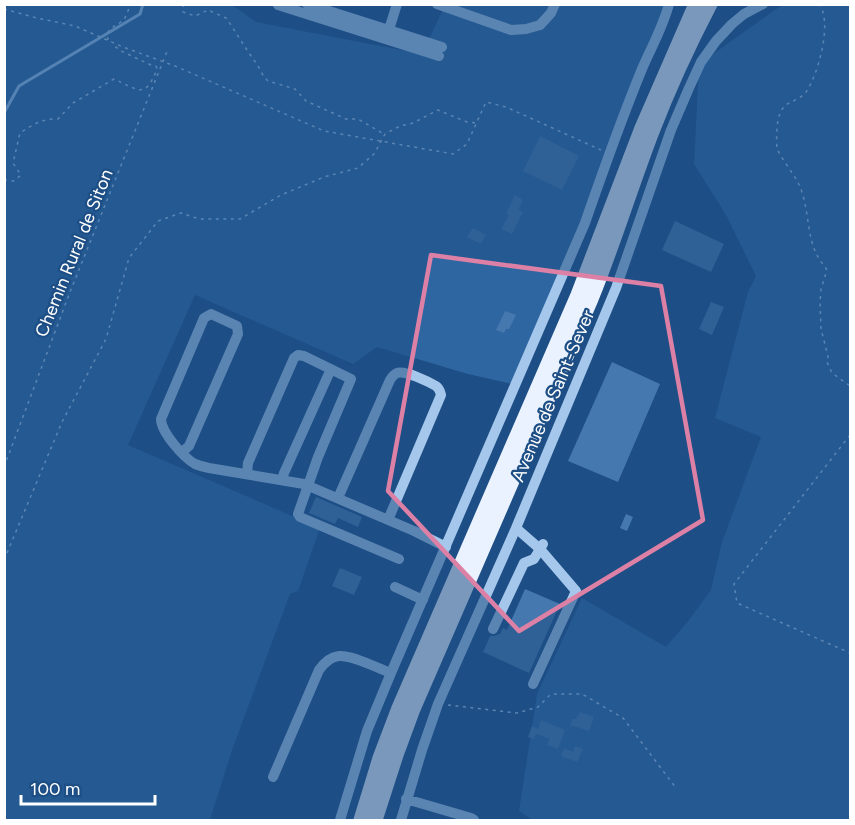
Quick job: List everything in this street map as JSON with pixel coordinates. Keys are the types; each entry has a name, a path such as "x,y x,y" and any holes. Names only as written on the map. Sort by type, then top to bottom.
{"main road":[{"path":"361,820 380,758 399,708 578,295 642,128 696,4"},
{"path":"375,820 413,709 591,299 652,131 689,47 711,4"}],"street":[{"path":"307,4 388,35"},
{"path":"388,35 397,4"},
{"path":"437,4 511,30 540,25 551,13 555,4"},
{"path":"340,820 368,731 391,673 585,223 609,154 669,4"},
{"name":"Avenue de Saint-Sever","path":"401,820 438,704 516,528 616,288 671,130 696,73 716,41 732,24 744,14 763,4"},
{"path":"278,5 441,51"},
{"path":"182,452 189,446 238,334 237,326 211,314 204,318 161,419 161,425 182,452 194,463 202,466 309,486 446,547"},
{"path":"247,474 248,463 294,358 298,355 304,356 351,379 318,457 298,514 300,517 399,559"},
{"path":"282,480 331,369"},
{"path":"338,498 390,380 395,374 406,373 436,386 441,395 388,520"},
{"path":"516,528 540,549 576,591 533,684"},
{"path":"493,629 524,563 534,559 540,549"},
{"path":"395,587 423,600"},
{"path":"273,777 319,670 326,662 338,656 349,657 391,673"},
{"path":"406,799 464,819"}],"path":[{"path":"4,180 14,182 21,175 13,163 20,133 35,123 58,118 73,104 114,79 141,91 147,89 153,81 156,66 121,51 109,41 107,34 110,29 124,20 131,4"},
{"path":"183,4 183,12 195,16 208,10 226,18 268,81 295,89 306,101 346,119 358,119 385,134"},
{"path":"819,4 824,10 824,41 815,76 804,93 784,105 778,120 777,149 800,188 816,253 827,270 821,289 820,302 821,328 828,356 827,362 832,373 850,386"},
{"path":"4,9 75,26 324,130 453,154 467,144 486,102 506,107 609,154"},
{"name":"Chemin Rural de Siton","path":"4,467 70,292 168,49"},
{"path":"4,560 62,423 106,339 129,258 158,221 181,213 199,219 240,219 281,195 324,177 358,168 374,154 385,134 438,110 467,122 477,123"},
{"path":"850,435 734,584 737,603 850,653"},
{"path":"438,704 517,713 538,707 551,694 582,694 623,718 676,788"}],"highlighted area":[{"path":"431,255 661,286 703,520 519,631 388,491"}],"shaded area":[{"path":"5,5 232,5 256,22 422,54 445,5 670,5 667,20 512,384 468,374 377,347 353,364 195,295 128,445 320,528 298,591 290,594 232,750 210,820 5,820"},
{"path":"782,5 850,5 850,820 532,820 519,811 537,694 582,598 666,647 711,590 722,542 761,437 715,418 748,292 756,276 726,215 694,164 699,64"}],"building":[{"path":"540,136 579,156 562,190 523,171"},
{"path":"515,195 523,200 518,210 523,212 512,234 501,229 509,215 506,214"},
{"path":"675,221 724,244 711,272 662,250"},
{"path":"473,228 486,235 481,244 467,237"},
{"path":"711,302 724,307 712,335 699,329"},
{"path":"505,311 516,315 509,329 506,329 504,333 496,330"},
{"path":"612,362 660,384 618,482 568,461"},
{"path":"316,497 362,517 358,527 338,518 335,524 309,513"},
{"path":"626,514 633,517 627,531 620,528"},
{"path":"340,568 362,577 354,595 332,586"},
{"path":"525,589 560,604 529,673 483,652 490,636 500,634 503,628 507,630"},
{"path":"580,712 594,717 589,731 570,725"},
{"path":"541,720 565,730 558,749 547,745 550,739 536,734 534,739 528,737 532,726 538,729"},
{"path":"575,746 583,749 577,762 561,756 564,748 573,752"}],"waterway":[{"path":"4,113 19,86 140,14 143,4"}]}
